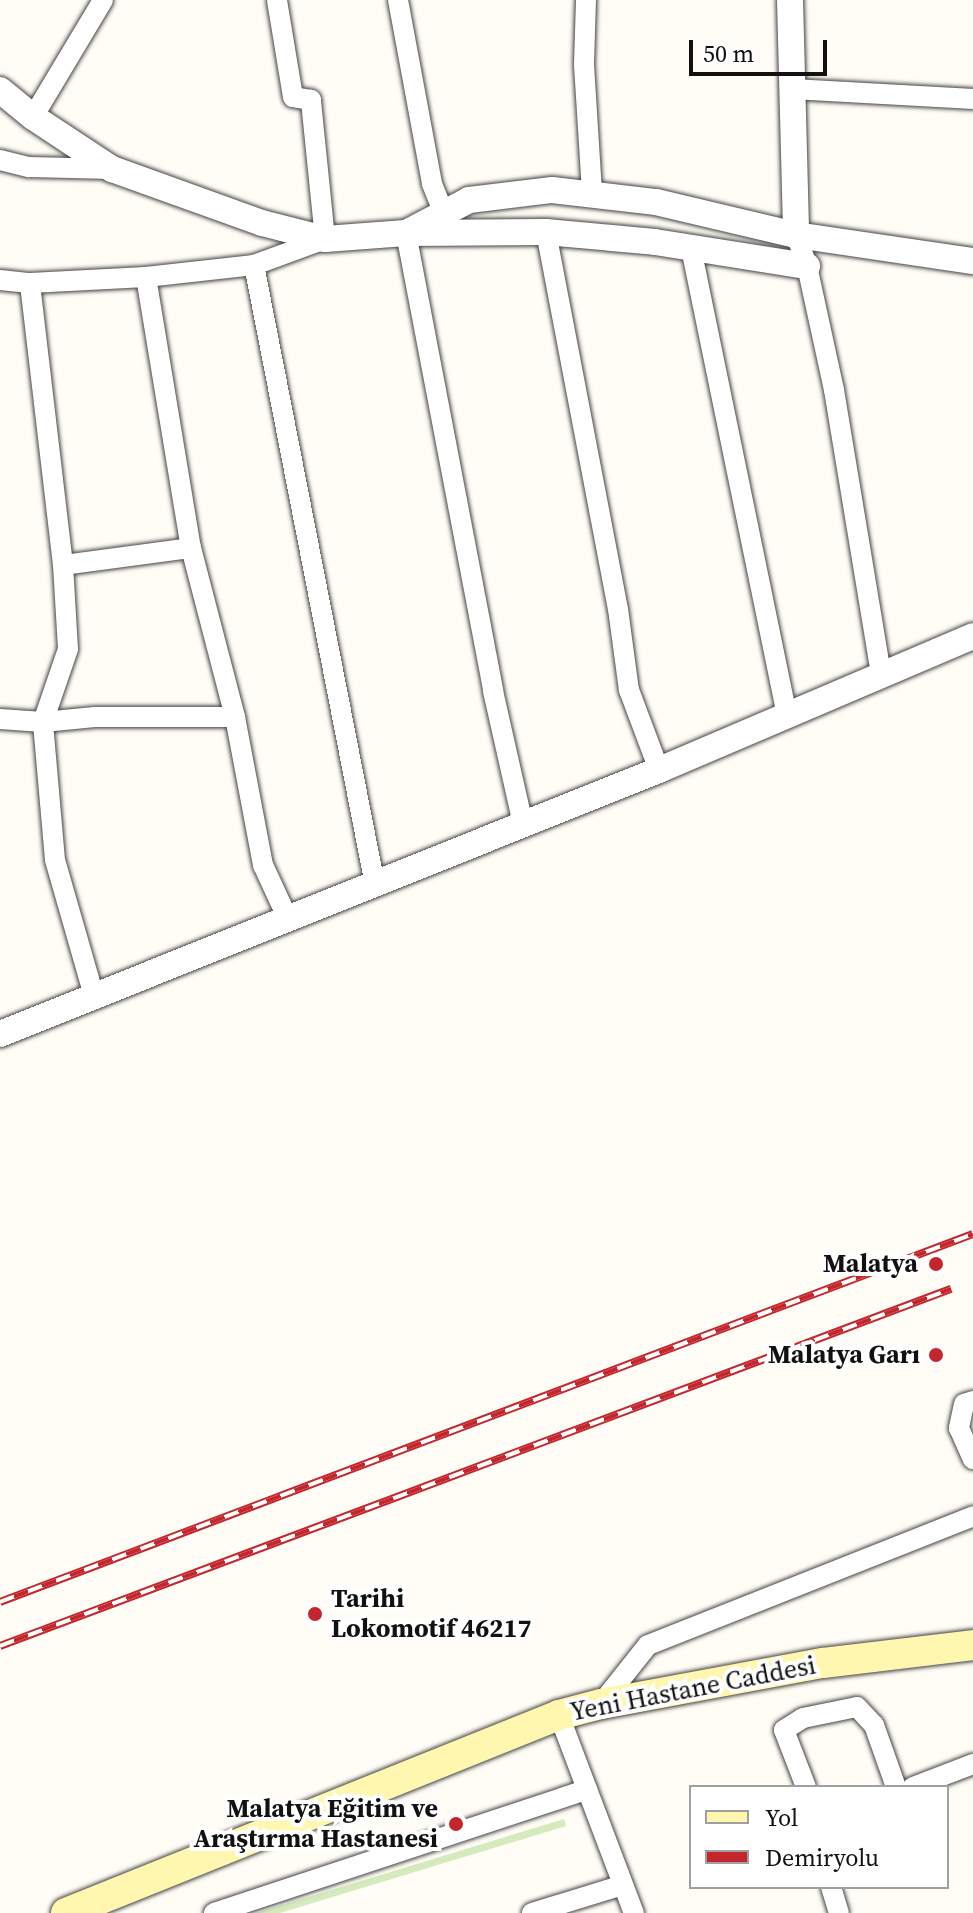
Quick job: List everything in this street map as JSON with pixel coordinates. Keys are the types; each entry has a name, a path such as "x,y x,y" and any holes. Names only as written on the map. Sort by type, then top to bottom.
{"main road":[{"name":"Yeni Hastane Caddesi","path":"66,1913 559,1715 601,1704 823,1663 973,1645"}],"street":[{"path":"33,117 103,0"},
{"path":"277,0 293,97 311,100 325,239"},
{"path":"398,0 432,184 444,213"},
{"path":"586,0 584,65 592,193"},
{"path":"790,0 796,235 807,266 834,390 881,674"},
{"path":"793,89 973,99"},
{"path":"0,90 33,117 112,169 262,223 325,239"},
{"path":"0,160 29,167 112,169"},
{"path":"406,233 469,200 552,190 656,202 796,235 973,261"},
{"path":"0,280 30,283 146,277 254,265 325,239 406,233 546,232 691,248 807,266"},
{"path":"546,232 618,609 629,690 659,770"},
{"path":"406,233 493,691 523,824"},
{"path":"691,248 787,714"},
{"path":"254,265 375,885"},
{"path":"146,277 191,548 235,717 263,865 288,919"},
{"path":"30,283 63,565 68,649 43,722 55,860 94,996"},
{"path":"63,565 191,548"},
{"path":"0,1034 659,770 973,636"},
{"path":"0,719 43,722 95,717 235,717"},
{"path":"973,1401 964,1404 959,1428 973,1459"},
{"path":"601,1704 648,1645 973,1516"},
{"path":"805,1785 784,1730 803,1718 857,1707 874,1725 895,1785"},
{"path":"559,1715 634,1913"},
{"path":"918,1785 973,1764"},
{"path":"214,1913 587,1790"},
{"path":"532,1913 623,1885"},
{"path":"832,1889 839,1913"}],"green space":[{"path":"564,1819 566,1826 280,1913 256,1913"}],"railway":[{"path":"0,1602 973,1234"},
{"path":"0,1646 951,1289"}],"place":[{"name":"Malatya","path":"936,1264"},
{"name":"Malatya Garı","path":"936,1355"},
{"name":"Tarihi Lokomotif 46217","path":"315,1614"},
{"name":"Malatya Eğitim ve Araştırma Hastanesi","path":"456,1824"}]}
